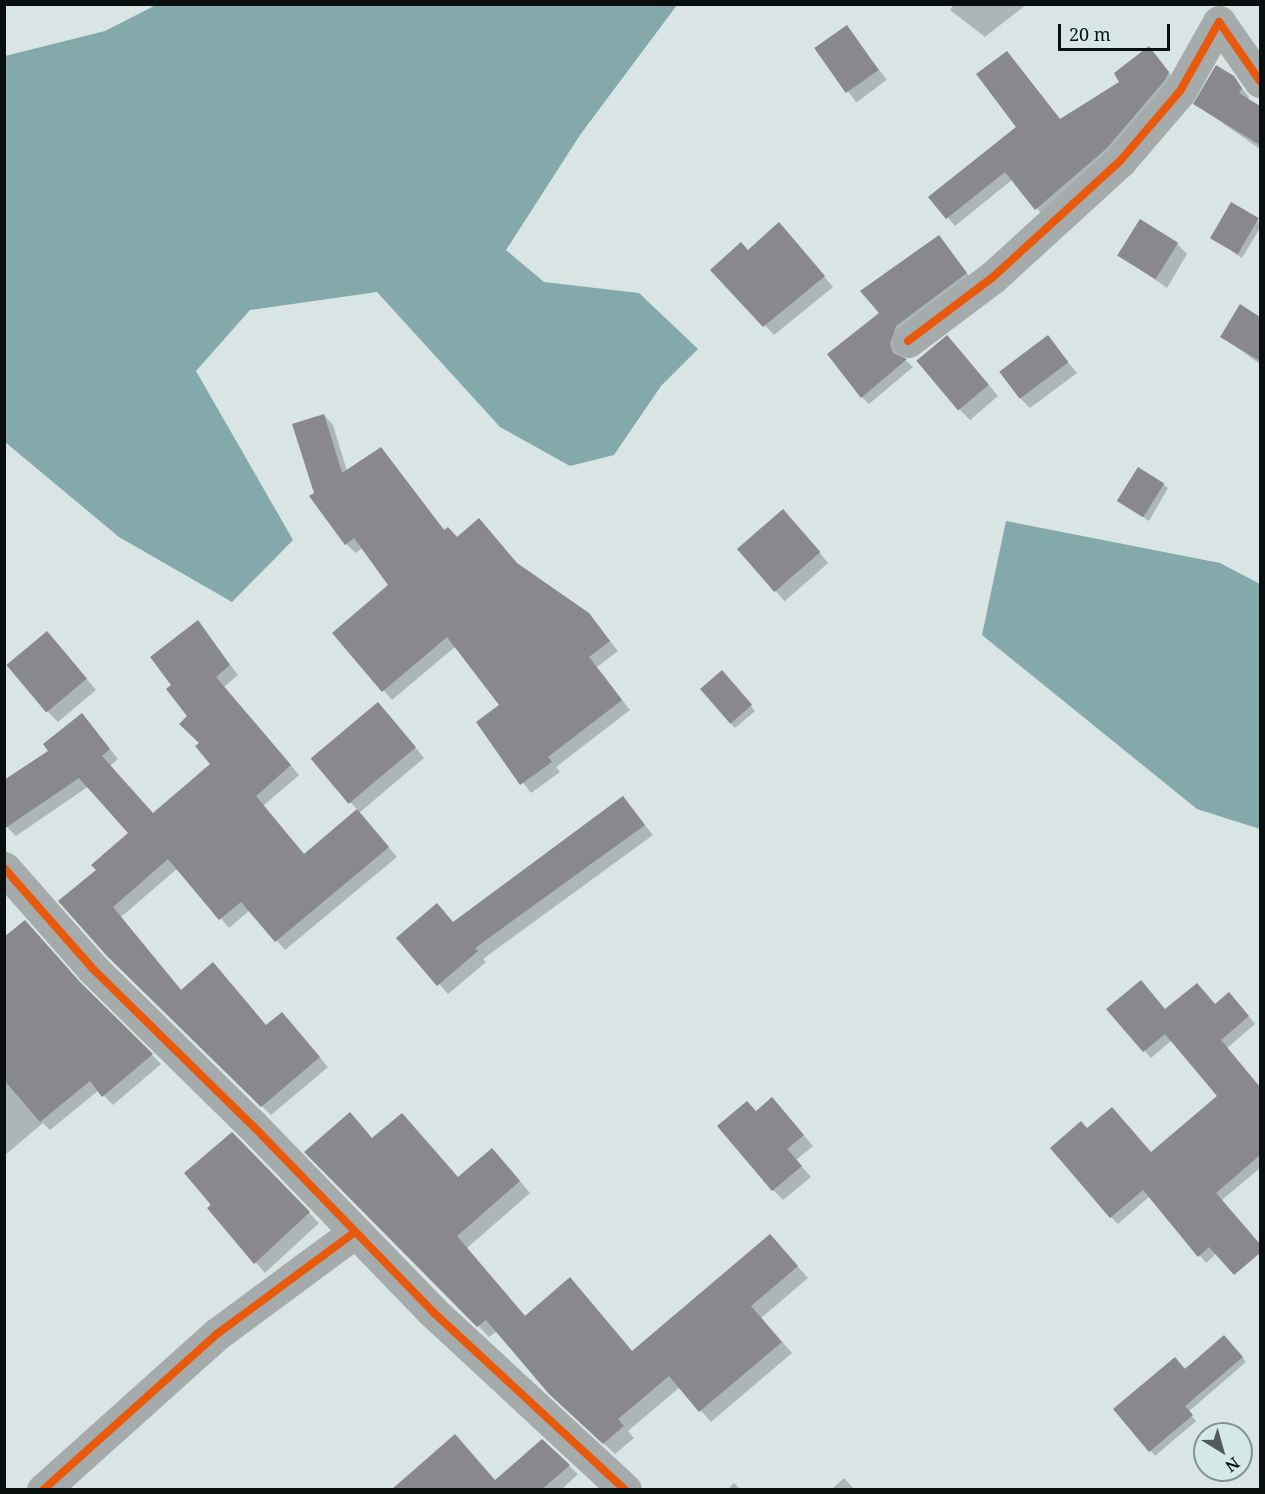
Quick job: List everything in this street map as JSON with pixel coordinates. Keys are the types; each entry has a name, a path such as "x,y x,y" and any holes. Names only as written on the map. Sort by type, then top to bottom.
{"street":[{"path":"908,341 993,278 1120,161 1180,91 1219,22 1260,81"},
{"path":"4,868 93,969 432,1311 624,1490"},
{"path":"43,1490 217,1334 356,1232"}],"water":[{"path":"156,5 677,5 580,135 506,250 544,282 639,293 698,349 661,386 614,455 570,466 500,427 377,292 250,310 196,371 293,540 232,602 119,537 5,442 5,56 105,31"},
{"path":"1006,521 1220,563 1260,584 1260,829 1197,809 982,635"}],"building":[{"path":"847,25 879,70 846,93 814,48"},
{"path":"1149,46 1169,72 1165,80 1107,148 1035,210 1005,172 946,219 928,197 1016,127 976,74 1007,51 1060,119 1119,82 1114,73"},
{"path":"1216,65 1234,76 1242,88 1239,93 1260,106 1260,145 1193,104"},
{"path":"1231,202 1259,218 1238,254 1210,238"},
{"path":"1140,219 1178,243 1155,279 1117,255"},
{"path":"779,222 825,276 763,327 710,270 741,242 748,250"},
{"path":"939,235 967,273 896,326 890,344 893,353 907,359 861,398 827,354 879,313 860,291"},
{"path":"1240,304 1260,317 1260,361 1220,337"},
{"path":"947,335 989,385 958,411 916,361"},
{"path":"1048,335 1068,362 1020,399 999,372"},
{"path":"324,414 342,473 381,447 444,530 448,527 457,537 479,518 517,563 589,613 610,641 589,657 622,700 548,757 552,762 520,785 476,722 499,705 447,637 382,692 332,633 388,585 354,538 345,545 309,496 314,493 292,424"},
{"path":"1138,467 1164,483 1143,517 1117,501"},
{"path":"783,509 820,552 774,592 737,549"},
{"path":"198,620 230,665 216,677 291,765 256,796 304,854 357,809 389,847 275,942 241,902 219,920 168,859 113,907 181,990 213,962 266,1025 282,1012 320,1057 261,1107 107,956 58,901 96,870 91,865 128,833 79,778 4,829 4,780 48,751 43,744 82,713 110,749 102,756 153,813 210,764 195,746 199,743 179,724 187,716 166,689 171,685 150,657"},
{"path":"47,631 87,678 46,713 6,665"},
{"path":"722,670 752,705 730,724 700,689"},
{"path":"378,702 416,747 349,804 311,759"},
{"path":"623,796 645,825 475,948 478,951 437,986 396,938 437,903 453,922"},
{"path":"25,920 80,982 153,1054 102,1097 90,1081 40,1122 4,1080 4,937"},
{"path":"1141,980 1165,1009 1197,983 1215,1004 1229,992 1249,1016 1221,1040 1260,1087 1260,1155 1216,1193 1260,1244 1260,1253 1234,1275 1209,1247 1198,1257 1143,1190 1110,1218 1050,1148 1081,1121 1087,1128 1112,1107 1151,1152 1217,1096 1165,1034 1143,1052 1106,1009"},
{"path":"772,1097 804,1135 787,1149 802,1166 772,1191 717,1126 747,1101 756,1111"},
{"path":"350,1112 372,1138 402,1113 458,1177 492,1148 520,1181 457,1236 525,1316 570,1277 632,1351 770,1234 798,1266 751,1306 782,1342 699,1412 669,1376 618,1419 624,1426 603,1444 549,1394 486,1320 477,1327 304,1152"},
{"path":"232,1132 310,1212 254,1264 207,1208 211,1205 184,1173"},
{"path":"1224,1335 1243,1357 1185,1406 1193,1415 1149,1452 1113,1409 1175,1357 1185,1369"},
{"path":"455,1434 495,1480 542,1439 570,1465 541,1490 391,1490"}],"cycle path":[{"path":"908,341 993,277 1120,161 1180,91 1219,22 1260,81"},
{"path":"4,868 93,969 251,1124 432,1311 625,1490"},
{"path":"43,1490 217,1334 355,1232"}]}
